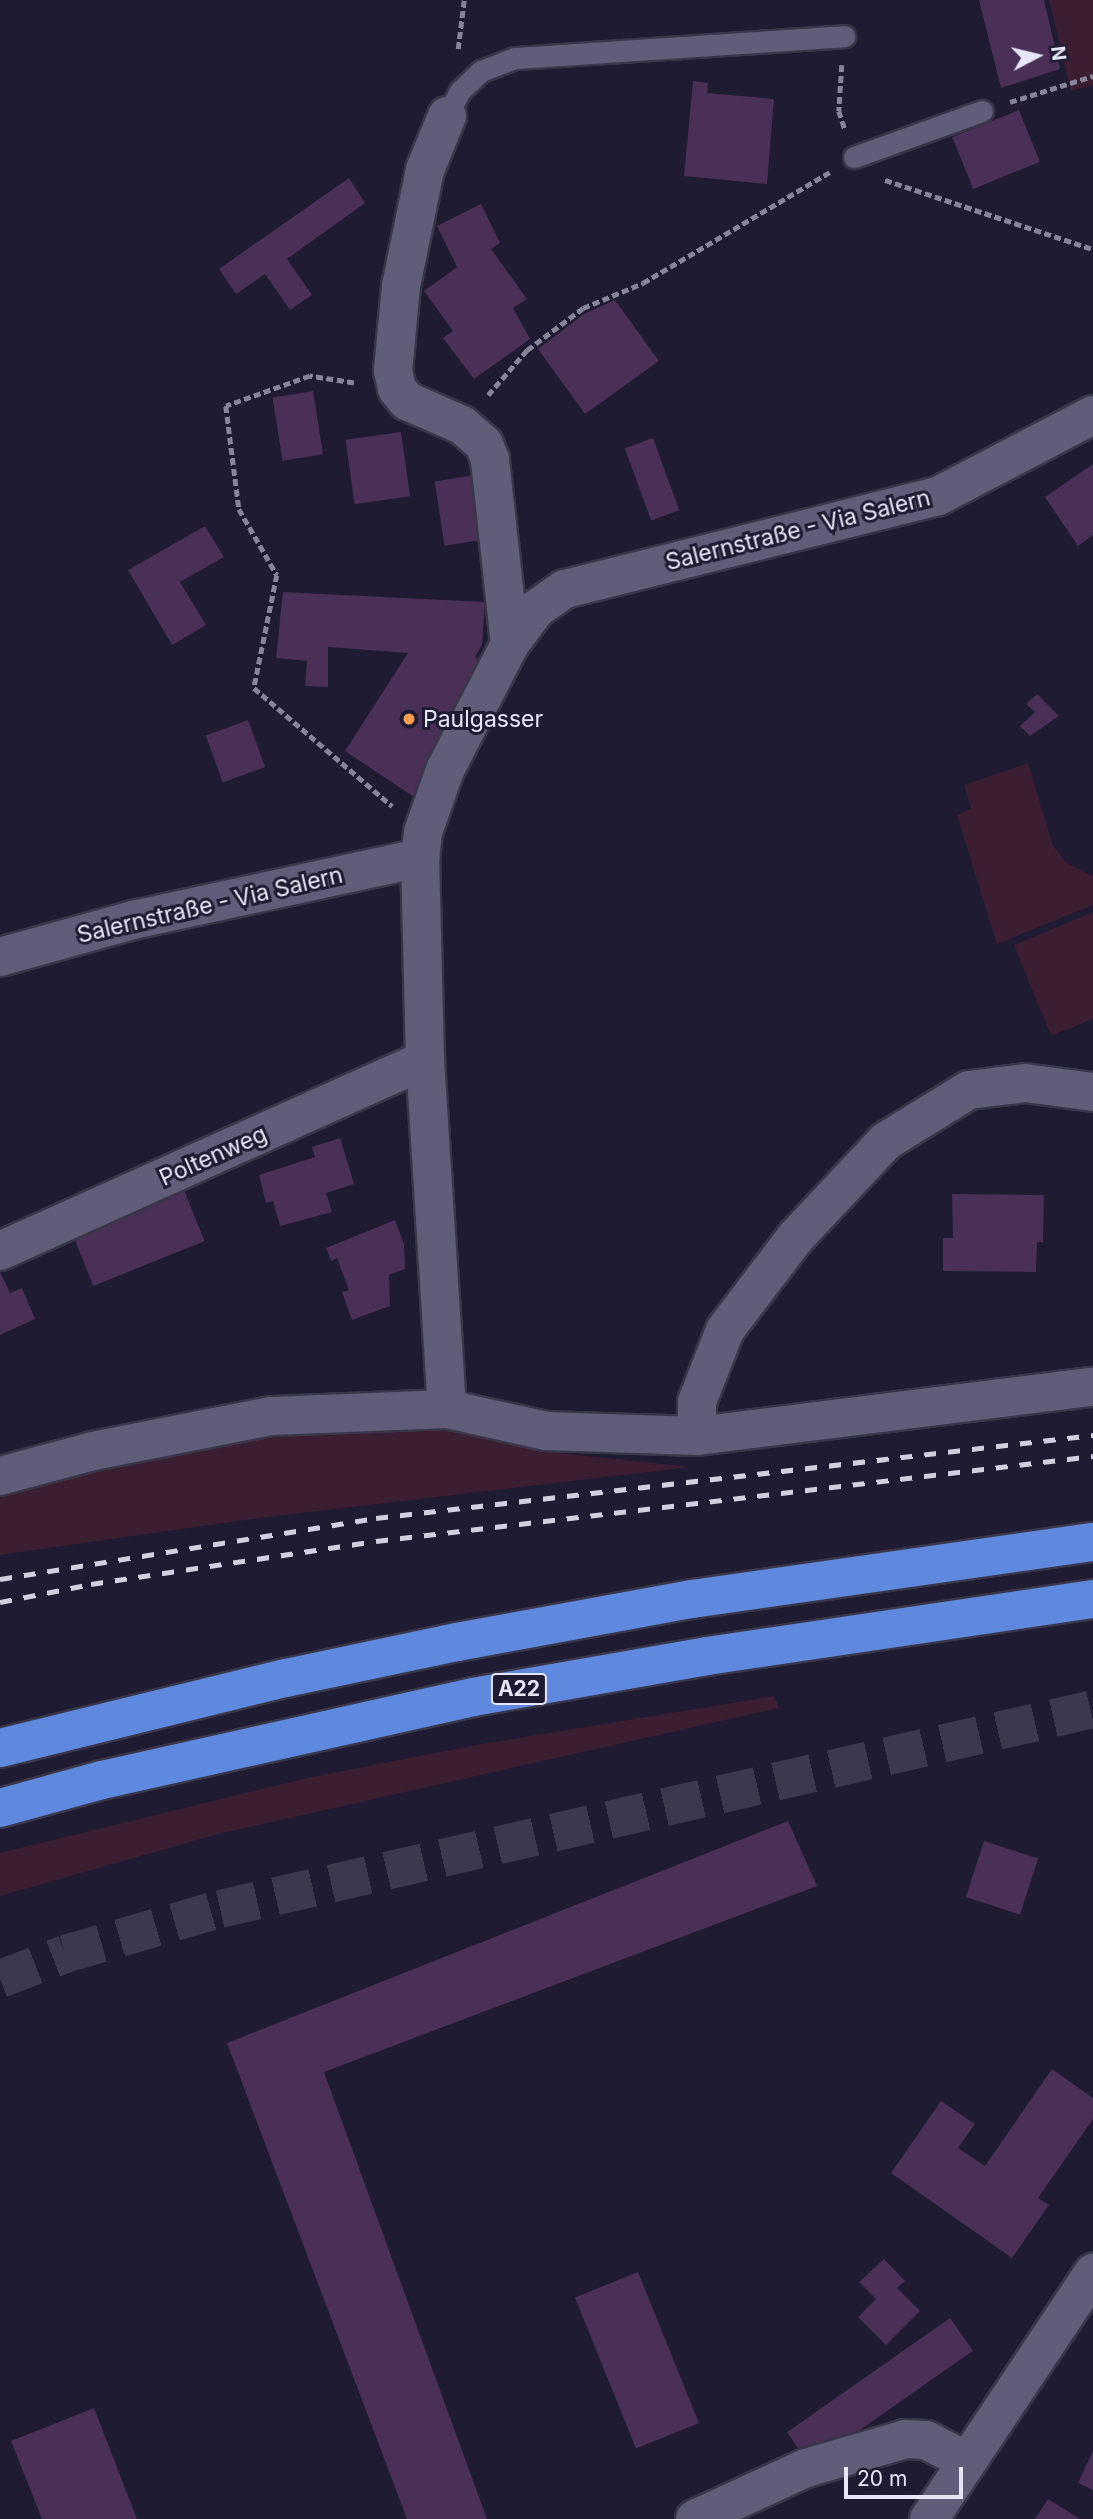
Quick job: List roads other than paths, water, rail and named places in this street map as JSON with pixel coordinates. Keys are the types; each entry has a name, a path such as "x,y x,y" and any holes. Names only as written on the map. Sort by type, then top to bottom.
{"highway":[{"path":"0,1748 222,1692 457,1642 692,1599 1093,1542"},
{"name":"A22","path":"0,1808 116,1777 473,1698 707,1656 1093,1599"}],"street":[{"path":"447,116 425,170 401,286 394,349 397,389 418,409 462,425 484,444 490,460 510,645"},
{"name":"Salernstraße - Via Salern","path":"0,957 421,845 445,770 510,645 536,609 565,589 939,496 1093,415"},
{"path":"501,566 565,589"},
{"path":"421,845 425,1060 447,1409"},
{"name":"Poltenweg","path":"0,1251 425,1060"},
{"path":"697,1436 698,1402 725,1330 795,1238 886,1141 969,1090 1025,1083 1093,1091"},
{"path":"0,1476 93,1451 272,1416 447,1409 547,1431 697,1436 1093,1387"},
{"path":"929,2519 965,2460 1093,2273"},
{"path":"695,2519 806,2468 906,2439 926,2440 965,2460"}],"lane":[{"path":"447,116 460,92 481,71 514,58 844,36"},
{"path":"854,157 982,111"}],"tunnel":[{"path":"0,1979 65,1954 220,1909 1093,1709"}],"railway":[{"path":"0,1579 376,1518 1093,1435"},
{"path":"0,1602 91,1584 376,1541 1093,1456"}],"place":[{"name":"Paulgasser","path":"409,719"}]}
